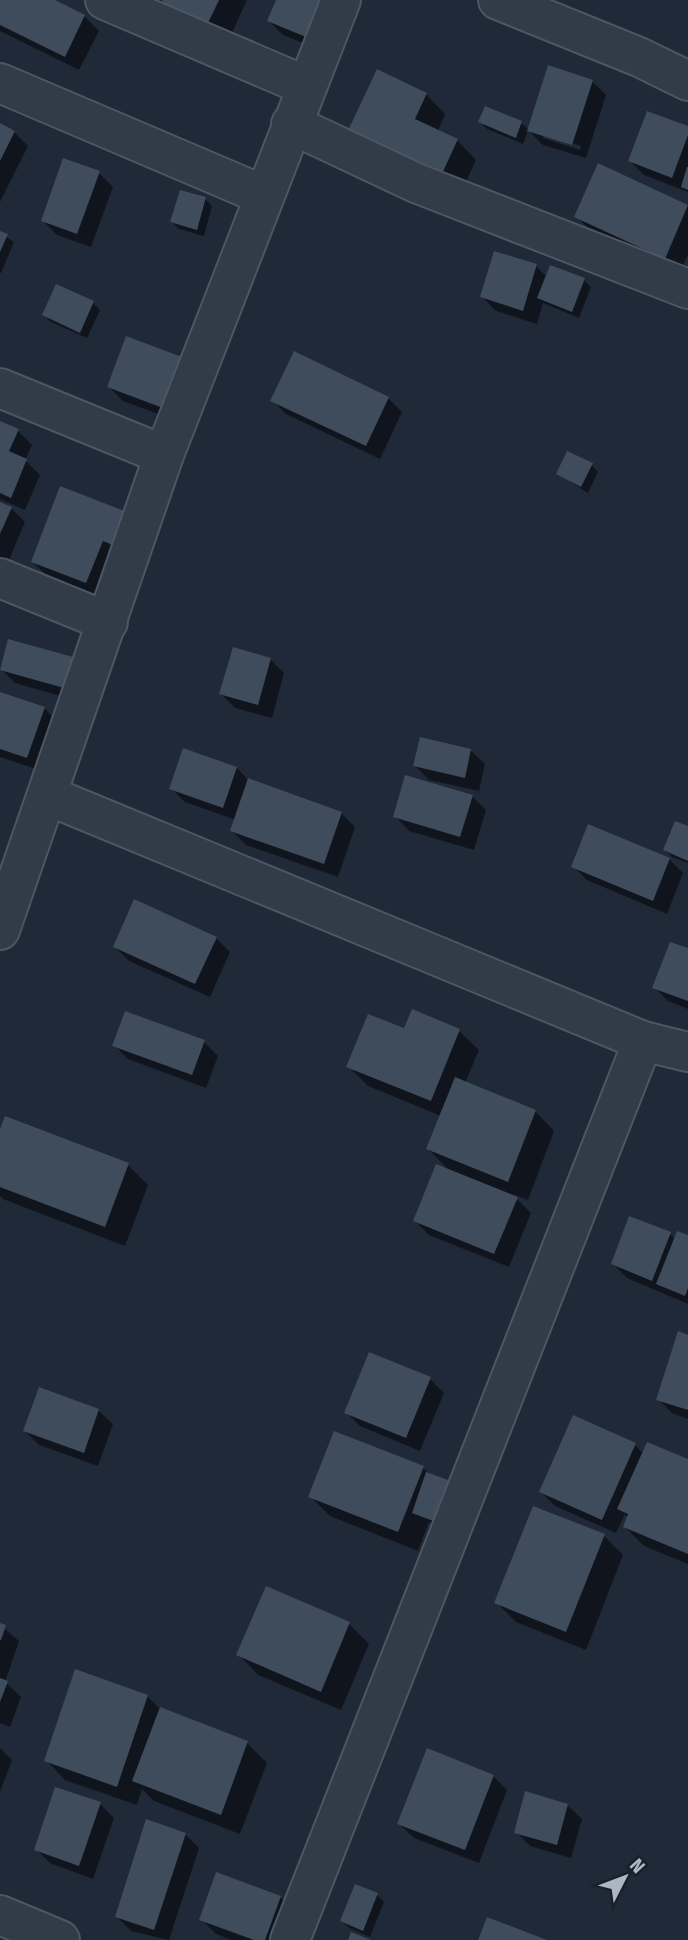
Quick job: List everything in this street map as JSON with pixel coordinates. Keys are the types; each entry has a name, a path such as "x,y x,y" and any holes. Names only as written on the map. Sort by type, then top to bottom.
{"street":[{"path":"106,0 306,86"},
{"path":"0,930 49,796 164,455 341,0"},
{"path":"498,0 639,57 688,81"},
{"path":"0,83 263,195"},
{"path":"291,124 416,183 688,289"},
{"path":"0,388 164,455"},
{"path":"0,578 108,622"},
{"path":"49,796 643,1041 688,1052"},
{"path":"290,1940 643,1041"},
{"path":"0,1915 60,1940"}],"building":[{"path":"0,0 55,0 85,15 65,57 0,25"},
{"path":"163,0 219,0 207,25 161,3"},
{"path":"276,0 333,0 316,41 267,21"},
{"path":"548,65 593,80 572,145 527,131"},
{"path":"377,69 427,93 415,119 458,139 439,180 345,137"},
{"path":"485,106 522,121 516,138 478,122"},
{"path":"647,111 688,126 688,135 672,178 628,161"},
{"path":"0,123 15,131 0,161"},
{"path":"63,158 100,171 77,234 41,221"},
{"path":"598,163 688,205 665,259 574,217"},
{"path":"688,167 688,190 681,187"},
{"path":"180,190 206,197 197,230 170,222"},
{"path":"0,231 8,234 0,252"},
{"path":"494,251 537,264 523,311 480,297"},
{"path":"550,265 585,278 572,312 537,298"},
{"path":"56,284 94,301 80,333 42,315"},
{"path":"126,336 182,357 163,408 107,387"},
{"path":"294,351 389,397 366,446 270,401"},
{"path":"0,421 19,429 9,451 27,459 11,498 0,493"},
{"path":"567,451 593,463 581,487 556,474"},
{"path":"60,486 127,512 115,546 103,541 86,583 31,562"},
{"path":"0,502 12,507 0,534"},
{"path":"8,639 73,657 64,688 0,670"},
{"path":"233,647 271,658 258,705 219,694"},
{"path":"0,692 45,707 27,758 0,749"},
{"path":"420,737 471,749 465,778 413,766"},
{"path":"183,748 237,767 223,808 169,789"},
{"path":"405,775 473,795 460,837 393,817"},
{"path":"248,778 342,812 324,864 230,831"},
{"path":"675,821 688,826 688,861 663,850"},
{"path":"588,824 670,858 653,901 571,867"},
{"path":"134,899 217,937 195,984 113,947"},
{"path":"670,942 688,948 688,1001 652,988"},
{"path":"412,1009 460,1029 431,1101 346,1067 368,1014 404,1028"},
{"path":"125,1011 205,1040 192,1075 112,1046"},
{"path":"455,1077 536,1110 508,1182 426,1149"},
{"path":"5,1116 129,1163 105,1227 0,1187 0,1129"},
{"path":"436,1164 518,1197 494,1254 413,1221"},
{"path":"629,1216 671,1232 652,1281 611,1264"},
{"path":"677,1231 688,1235 688,1288 685,1296 656,1284"},
{"path":"678,1331 688,1335 688,1410 656,1400"},
{"path":"369,1352 431,1377 406,1438 344,1413"},
{"path":"39,1387 99,1409 84,1453 23,1431"},
{"path":"573,1415 636,1443 602,1520 539,1492"},
{"path":"334,1431 424,1466 398,1532 308,1497"},
{"path":"647,1442 688,1459 688,1554 623,1527 628,1514 617,1509"},
{"path":"426,1472 459,1484 444,1525 412,1513"},
{"path":"533,1506 605,1534 566,1632 494,1603"},
{"path":"266,1586 350,1622 321,1692 236,1655"},
{"path":"0,1623 6,1625 1,1640 0,1640"},
{"path":"75,1669 148,1695 117,1787 44,1761"},
{"path":"0,1678 8,1681 0,1702"},
{"path":"160,1707 248,1741 221,1815 132,1781"},
{"path":"427,1748 494,1775 465,1850 397,1824"},
{"path":"55,1787 101,1802 79,1866 34,1850"},
{"path":"525,1791 568,1804 557,1845 514,1833"},
{"path":"146,1819 186,1833 154,1930 115,1917"},
{"path":"216,1872 281,1896 265,1940 254,1940 199,1920"},
{"path":"355,1884 378,1893 363,1931 340,1921"},
{"path":"487,1917 547,1940 478,1940"},
{"path":"351,1932 371,1940 348,1940"}]}
